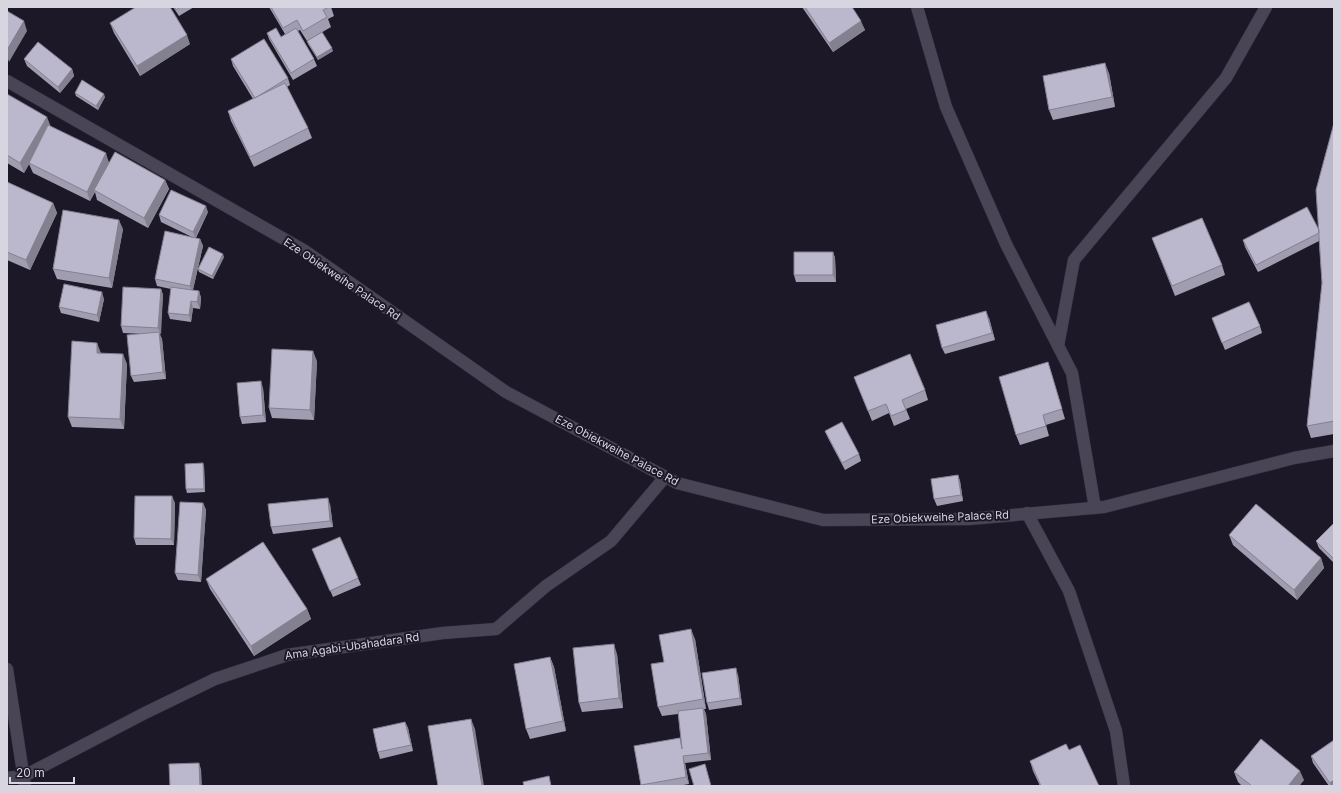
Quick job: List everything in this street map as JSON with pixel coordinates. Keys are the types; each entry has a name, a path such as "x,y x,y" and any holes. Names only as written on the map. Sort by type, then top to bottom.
{"street":[{"path":"917,7 946,107 1006,244 1072,374 1095,508"},
{"path":"1058,346 1074,260 1226,78 1266,7"},
{"name":"Eze Obiekweihe Palace Rd","path":"7,81 305,251 506,392 677,484 823,520 969,519 1104,507 1294,458 1334,451"},
{"name":"Ama Agabi-Ubahadara Rd","path":"7,778 24,781 145,714 215,680 287,655 444,633 496,629 546,586 611,541 665,477"},
{"path":"1027,514 1069,590 1116,731 1124,786"},
{"path":"7,669 24,781"}],"building":[{"path":"136,7 170,7 187,35 137,66 110,23"},
{"path":"271,7 329,7 323,10 327,17 303,31 297,20 283,28"},
{"path":"805,7 852,7 861,21 829,43"},
{"path":"7,11 24,21 7,50"},
{"path":"276,28 281,37 296,28 314,59 291,73 267,33"},
{"path":"322,32 332,48 317,57 307,41"},
{"path":"264,39 288,78 255,98 231,59"},
{"path":"38,42 72,69 58,87 24,59"},
{"path":"1105,63 1112,97 1049,110 1043,76"},
{"path":"82,80 104,94 96,106 75,93"},
{"path":"285,83 308,128 250,157 228,111"},
{"path":"7,94 47,117 20,163 7,155"},
{"path":"1334,123 1334,421 1307,426 1322,283 1316,190"},
{"path":"48,125 106,153 87,192 29,163"},
{"path":"115,152 165,180 144,218 94,190"},
{"path":"7,182 53,203 26,260 7,252"},
{"path":"171,190 206,206 193,232 159,215"},
{"path":"1307,207 1319,230 1319,233 1256,265 1243,240"},
{"path":"63,210 119,220 109,278 53,269"},
{"path":"1202,218 1222,265 1172,286 1152,238"},
{"path":"165,231 200,239 190,286 155,279"},
{"path":"209,247 223,254 212,276 198,269"},
{"path":"794,252 833,252 833,275 794,275"},
{"path":"64,284 102,292 97,315 59,307"},
{"path":"123,287 161,289 158,328 121,326"},
{"path":"171,287 199,291 197,302 191,301 189,315 168,313"},
{"path":"1249,302 1260,326 1222,343 1212,318"},
{"path":"986,311 992,333 942,348 936,325"},
{"path":"159,332 163,372 131,376 127,335"},
{"path":"72,341 97,343 97,353 123,354 120,419 68,417"},
{"path":"272,349 313,351 310,410 269,408"},
{"path":"910,354 925,390 902,400 906,410 891,416 886,404 868,411 854,377"},
{"path":"1048,362 1062,409 1043,415 1046,426 1016,435 999,377"},
{"path":"261,381 263,415 240,417 237,383"},
{"path":"842,422 859,454 842,463 825,431"},
{"path":"203,463 204,489 186,489 185,464"},
{"path":"958,475 961,495 934,499 931,479"},
{"path":"135,496 172,496 171,539 134,538"},
{"path":"328,498 330,521 271,527 268,504"},
{"path":"180,502 203,503 198,575 175,573"},
{"path":"1256,504 1321,558 1294,590 1229,535"},
{"path":"1333,524 1334,525 1334,559 1316,541"},
{"path":"340,537 358,578 330,591 312,549"},
{"path":"263,542 307,609 251,646 206,579"},
{"path":"691,629 703,699 658,707 651,664 664,662 659,635"},
{"path":"614,644 619,698 579,703 573,648"},
{"path":"550,657 563,721 526,729 514,664"},
{"path":"736,668 740,698 707,703 702,673"},
{"path":"703,708 708,753 683,756 686,777 641,785 634,746 680,738 682,749 678,711"},
{"path":"471,719 482,786 438,786 428,726"},
{"path":"405,722 411,745 378,752 373,729"},
{"path":"1261,739 1300,771 1288,786 1252,786 1234,772"},
{"path":"1334,740 1334,780 1330,783 1311,756"},
{"path":"1066,744 1069,750 1080,745 1099,786 1041,786 1030,761"},
{"path":"199,763 200,786 170,786 169,764"},
{"path":"705,764 711,786 694,786 689,769"},
{"path":"549,776 551,786 524,786 523,782"}]}
